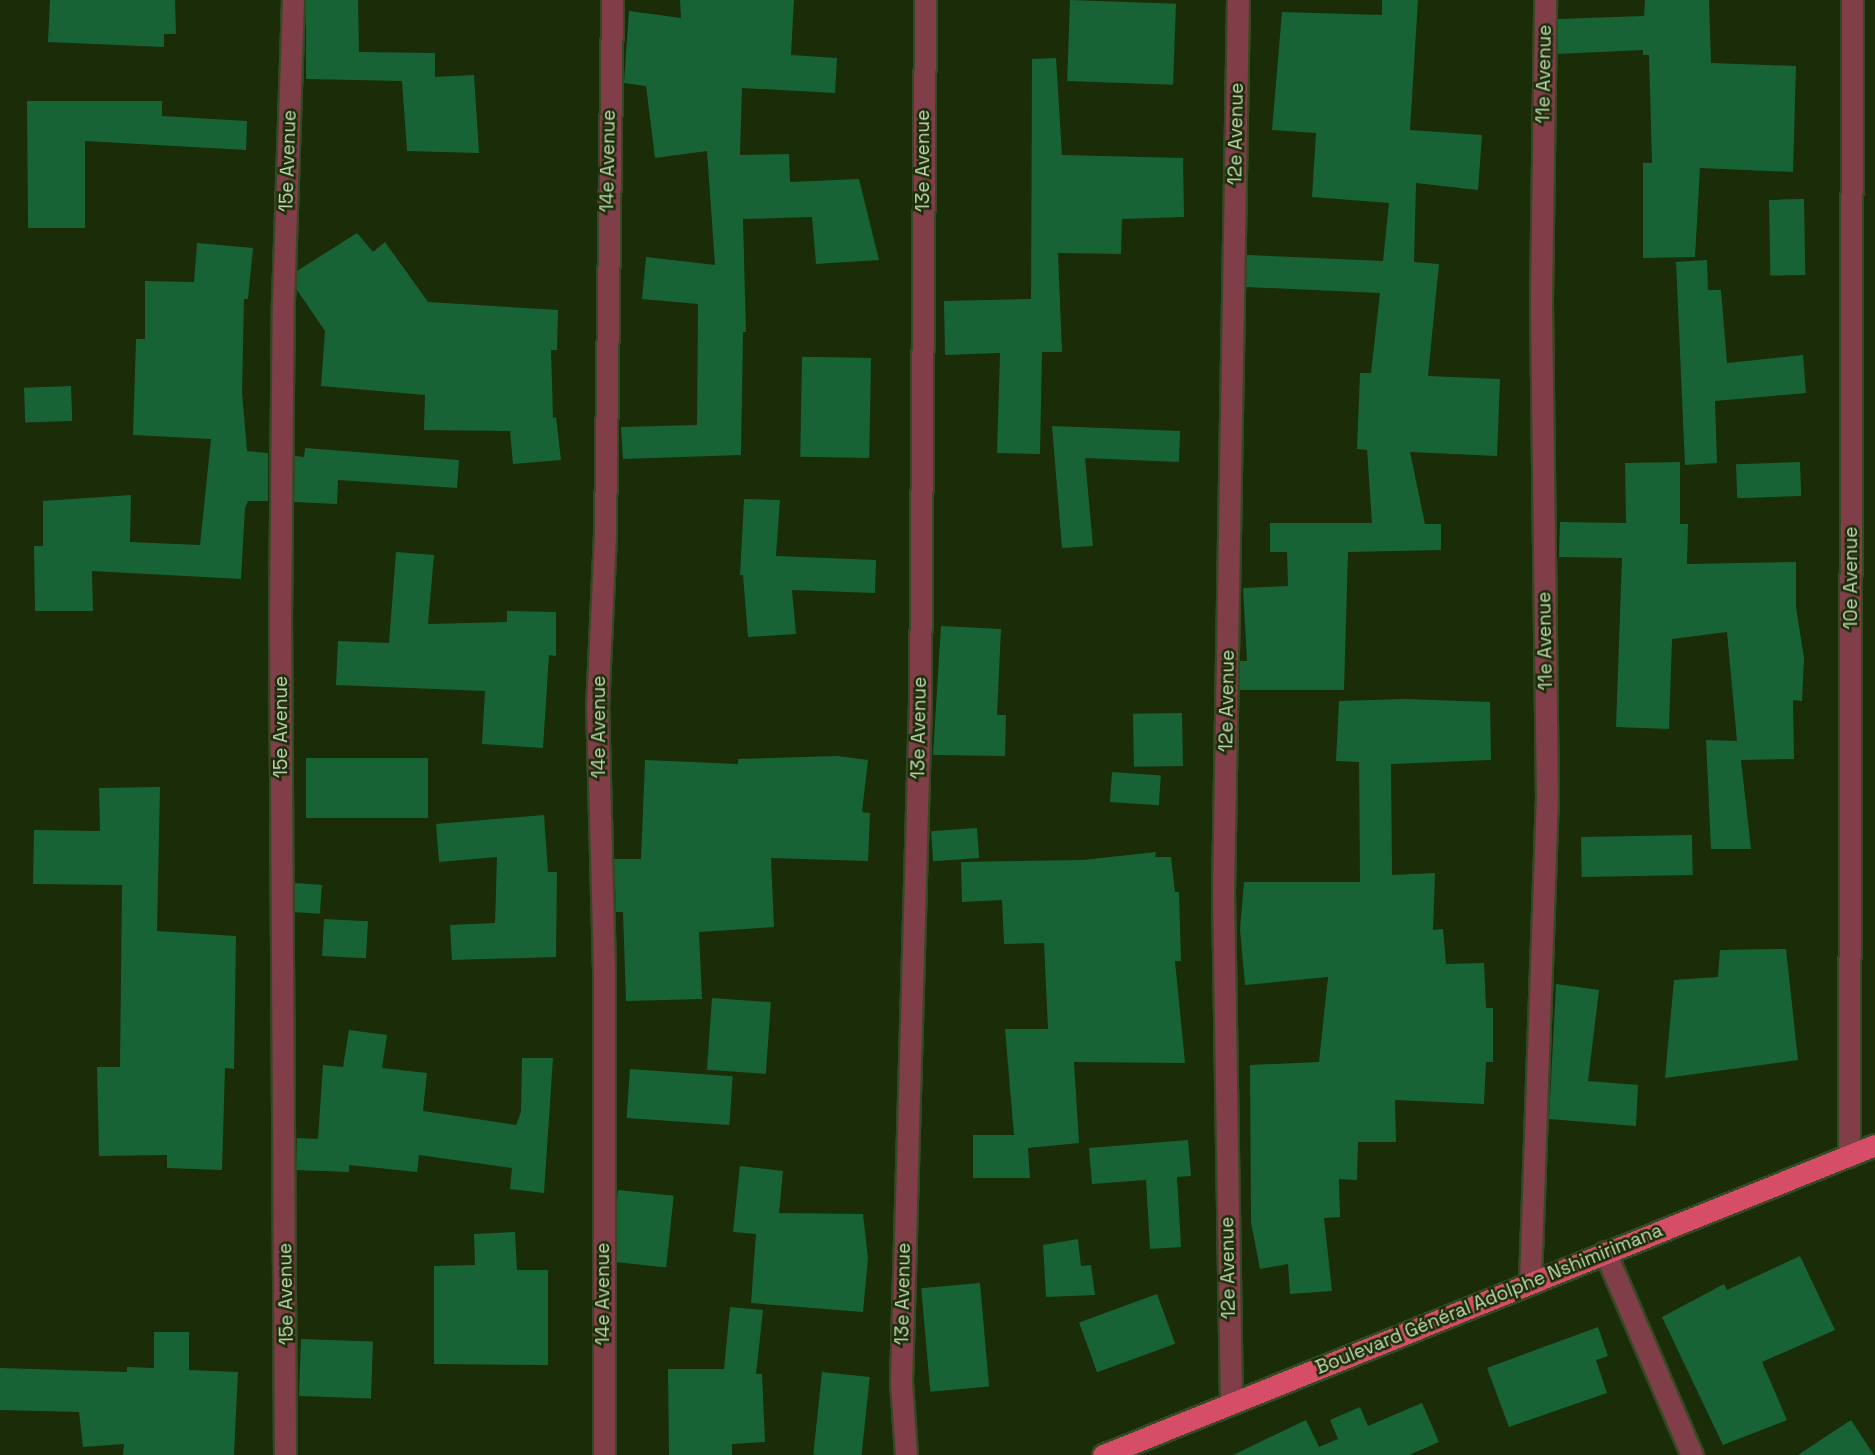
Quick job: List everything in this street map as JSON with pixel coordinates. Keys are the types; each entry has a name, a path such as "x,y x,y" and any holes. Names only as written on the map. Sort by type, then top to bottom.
{"main road":[{"name":"Boulevard Général Adolphe Nshimirimana","path":"1103,1455 1231,1401 1875,1145"}],"street":[{"name":"15e Avenue","path":"285,1455 280,625 293,0"},
{"name":"14e Avenue","path":"604,1455 604,970 597,710 605,531 612,0"},
{"name":"13e Avenue","path":"906,1455 901,1382 920,702 925,0"},
{"name":"12e Avenue","path":"1231,1401 1223,894 1238,0"},
{"name":"11e Avenue","path":"1530,1282 1547,800 1541,300 1545,0"},
{"name":"10e Avenue","path":"1849,1156 1852,0"},
{"path":"1605,1252 1692,1455"}],"building":[{"path":"50,0 175,0 176,34 164,34 164,47 48,42"},
{"path":"306,0 358,0 359,52 435,53 435,77 474,75 479,153 407,151 402,81 306,79"},
{"path":"680,0 794,0 791,55 837,58 835,93 742,88 740,155 789,154 790,182 859,179 879,260 816,264 812,217 743,219 746,332 743,332 741,455 623,459 621,427 697,425 698,304 642,299 646,257 715,265 707,151 655,158 646,86 624,83 629,11 681,18"},
{"path":"1070,0 1176,4 1173,85 1067,81"},
{"path":"1382,0 1418,0 1410,130 1482,135 1478,190 1416,183 1414,262 1439,264 1428,376 1500,379 1497,456 1410,452 1425,524 1441,524 1441,550 1348,552 1344,690 1240,690 1240,661 1247,661 1243,588 1288,586 1287,552 1270,552 1270,523 1372,523 1367,450 1357,449 1360,373 1371,373 1380,293 1246,287 1247,255 1383,261 1389,203 1312,197 1316,133 1272,130 1282,12 1382,15"},
{"path":"1645,0 1709,0 1711,63 1796,66 1793,172 1700,168 1695,257 1643,258 1643,163 1652,163 1649,55 1643,55 1643,50 1557,54 1558,19 1644,16"},
{"path":"1056,58 1062,155 1183,158 1184,217 1122,219 1121,254 1058,253 1062,352 1042,352 1040,454 997,453 1000,353 945,355 944,301 1031,299 1032,59"},
{"path":"27,101 162,101 162,116 247,121 246,150 85,141 85,228 28,228"},
{"path":"1804,199 1805,275 1770,276 1769,200"},
{"path":"357,233 373,252 385,242 428,302 558,310 557,350 551,350 553,418 556,417 561,460 513,464 510,431 424,430 425,395 321,386 325,331 297,290 297,271"},
{"path":"197,243 253,248 248,299 244,299 242,392 247,451 268,453 268,501 248,501 245,508 241,579 92,571 93,611 35,611 34,546 43,546 43,501 131,495 130,542 200,545 211,439 133,435 136,339 145,339 145,281 194,282"},
{"path":"1707,260 1708,290 1721,290 1727,363 1803,355 1806,393 1715,401 1717,463 1685,465 1676,262"},
{"path":"802,357 871,358 869,458 800,457"},
{"path":"71,386 72,421 25,423 24,388"},
{"path":"1052,426 1180,431 1179,462 1085,458 1093,546 1062,548"},
{"path":"305,448 459,460 457,488 338,480 337,504 294,502 295,456 304,457"},
{"path":"1680,462 1680,524 1688,524 1687,564 1796,562 1796,607 1804,658 1802,701 1793,700 1794,759 1741,760 1751,849 1711,849 1706,740 1737,741 1727,632 1672,639 1669,729 1616,727 1622,558 1559,557 1560,522 1626,523 1625,463"},
{"path":"1800,462 1801,496 1737,498 1736,464"},
{"path":"744,499 780,500 776,556 876,560 875,593 792,590 796,634 748,637 743,575 740,575"},
{"path":"396,552 434,555 428,624 507,622 507,611 556,612 556,656 549,655 543,748 482,744 485,691 336,685 338,641 389,643"},
{"path":"941,626 1001,629 997,715 1006,715 1005,756 933,755"},
{"path":"1404,699 1490,702 1491,760 1391,764 1392,875 1435,873 1433,930 1443,929 1446,964 1484,963 1486,1008 1493,1008 1493,1062 1486,1062 1484,1104 1395,1100 1396,1142 1358,1142 1357,1180 1339,1179 1340,1217 1324,1218 1332,1291 1290,1294 1288,1264 1260,1269 1251,1222 1250,1065 1319,1062 1328,977 1245,985 1240,929 1244,882 1360,882 1359,762 1336,761 1339,701"},
{"path":"1182,713 1183,766 1134,767 1133,714"},
{"path":"837,756 868,760 862,812 870,813 868,861 771,858 774,927 699,932 702,999 626,1001 623,912 616,912 614,859 641,859 645,760 738,764 738,759"},
{"path":"306,758 428,758 428,818 306,818"},
{"path":"1112,772 1161,775 1159,805 1110,802"},
{"path":"160,787 157,931 236,936 234,1069 225,1068 222,1170 167,1168 167,1155 99,1156 97,1067 120,1067 122,885 33,884 34,830 100,831 99,788"},
{"path":"544,815 548,872 557,872 556,957 452,960 450,925 495,923 497,857 439,862 436,824"},
{"path":"977,828 979,858 933,861 931,831"},
{"path":"1692,835 1693,875 1582,877 1581,837"},
{"path":"1156,852 1155,857 1171,857 1175,892 1179,892 1181,961 1175,961 1185,1063 1074,1062 1079,1143 1028,1148 1030,1178 973,1178 973,1135 1014,1135 1005,1029 1048,1029 1044,943 1004,944 1002,900 962,902 961,862 1083,860"},
{"path":"295,883 322,885 320,914 293,912"},
{"path":"324,919 368,921 366,958 322,956"},
{"path":"1786,949 1798,1060 1665,1078 1674,980 1718,977 1720,950"},
{"path":"1556,984 1599,990 1588,1081 1638,1085 1636,1126 1549,1119"},
{"path":"712,998 771,1002 766,1074 707,1070"},
{"path":"349,1030 387,1035 382,1068 427,1073 423,1111 516,1125 521,1112 522,1058 553,1058 544,1193 510,1189 512,1168 419,1155 417,1172 349,1165 349,1172 296,1170 297,1138 318,1139 323,1065 343,1067"},
{"path":"630,1069 733,1076 729,1125 627,1118"},
{"path":"1188,1140 1191,1176 1177,1177 1181,1247 1150,1249 1146,1180 1092,1184 1089,1148"},
{"path":"740,1166 783,1171 779,1213 863,1214 868,1258 863,1312 751,1303 756,1234 733,1232"},
{"path":"618,1190 674,1196 666,1267 610,1262"},
{"path":"515,1232 517,1270 548,1270 548,1365 434,1364 434,1266 475,1265 474,1234"},
{"path":"1078,1239 1081,1266 1091,1265 1095,1295 1046,1297 1043,1245"},
{"path":"1800,1256 1835,1330 1762,1362 1787,1420 1723,1445 1662,1317 1724,1284 1727,1290"},
{"path":"980,1283 989,1387 930,1392 921,1288"},
{"path":"1157,1294 1175,1344 1097,1372 1079,1322"},
{"path":"730,1307 763,1310 756,1374 762,1374 765,1442 732,1444 732,1455 669,1455 668,1369 724,1369"},
{"path":"1598,1327 1608,1356 1596,1360 1607,1393 1509,1427 1487,1368"},
{"path":"154,1332 189,1332 189,1370 238,1372 234,1455 123,1455 124,1444 83,1447 79,1412 0,1410 0,1368 127,1372 127,1367 154,1368"},
{"path":"301,1339 373,1342 371,1398 299,1396"},
{"path":"822,1372 870,1377 862,1455 813,1455"},
{"path":"1422,1403 1439,1442 1409,1455 1233,1455 1306,1420 1319,1447 1338,1439 1330,1420 1360,1407 1368,1426"},
{"path":"1851,1420 1874,1455 1798,1455"}]}
